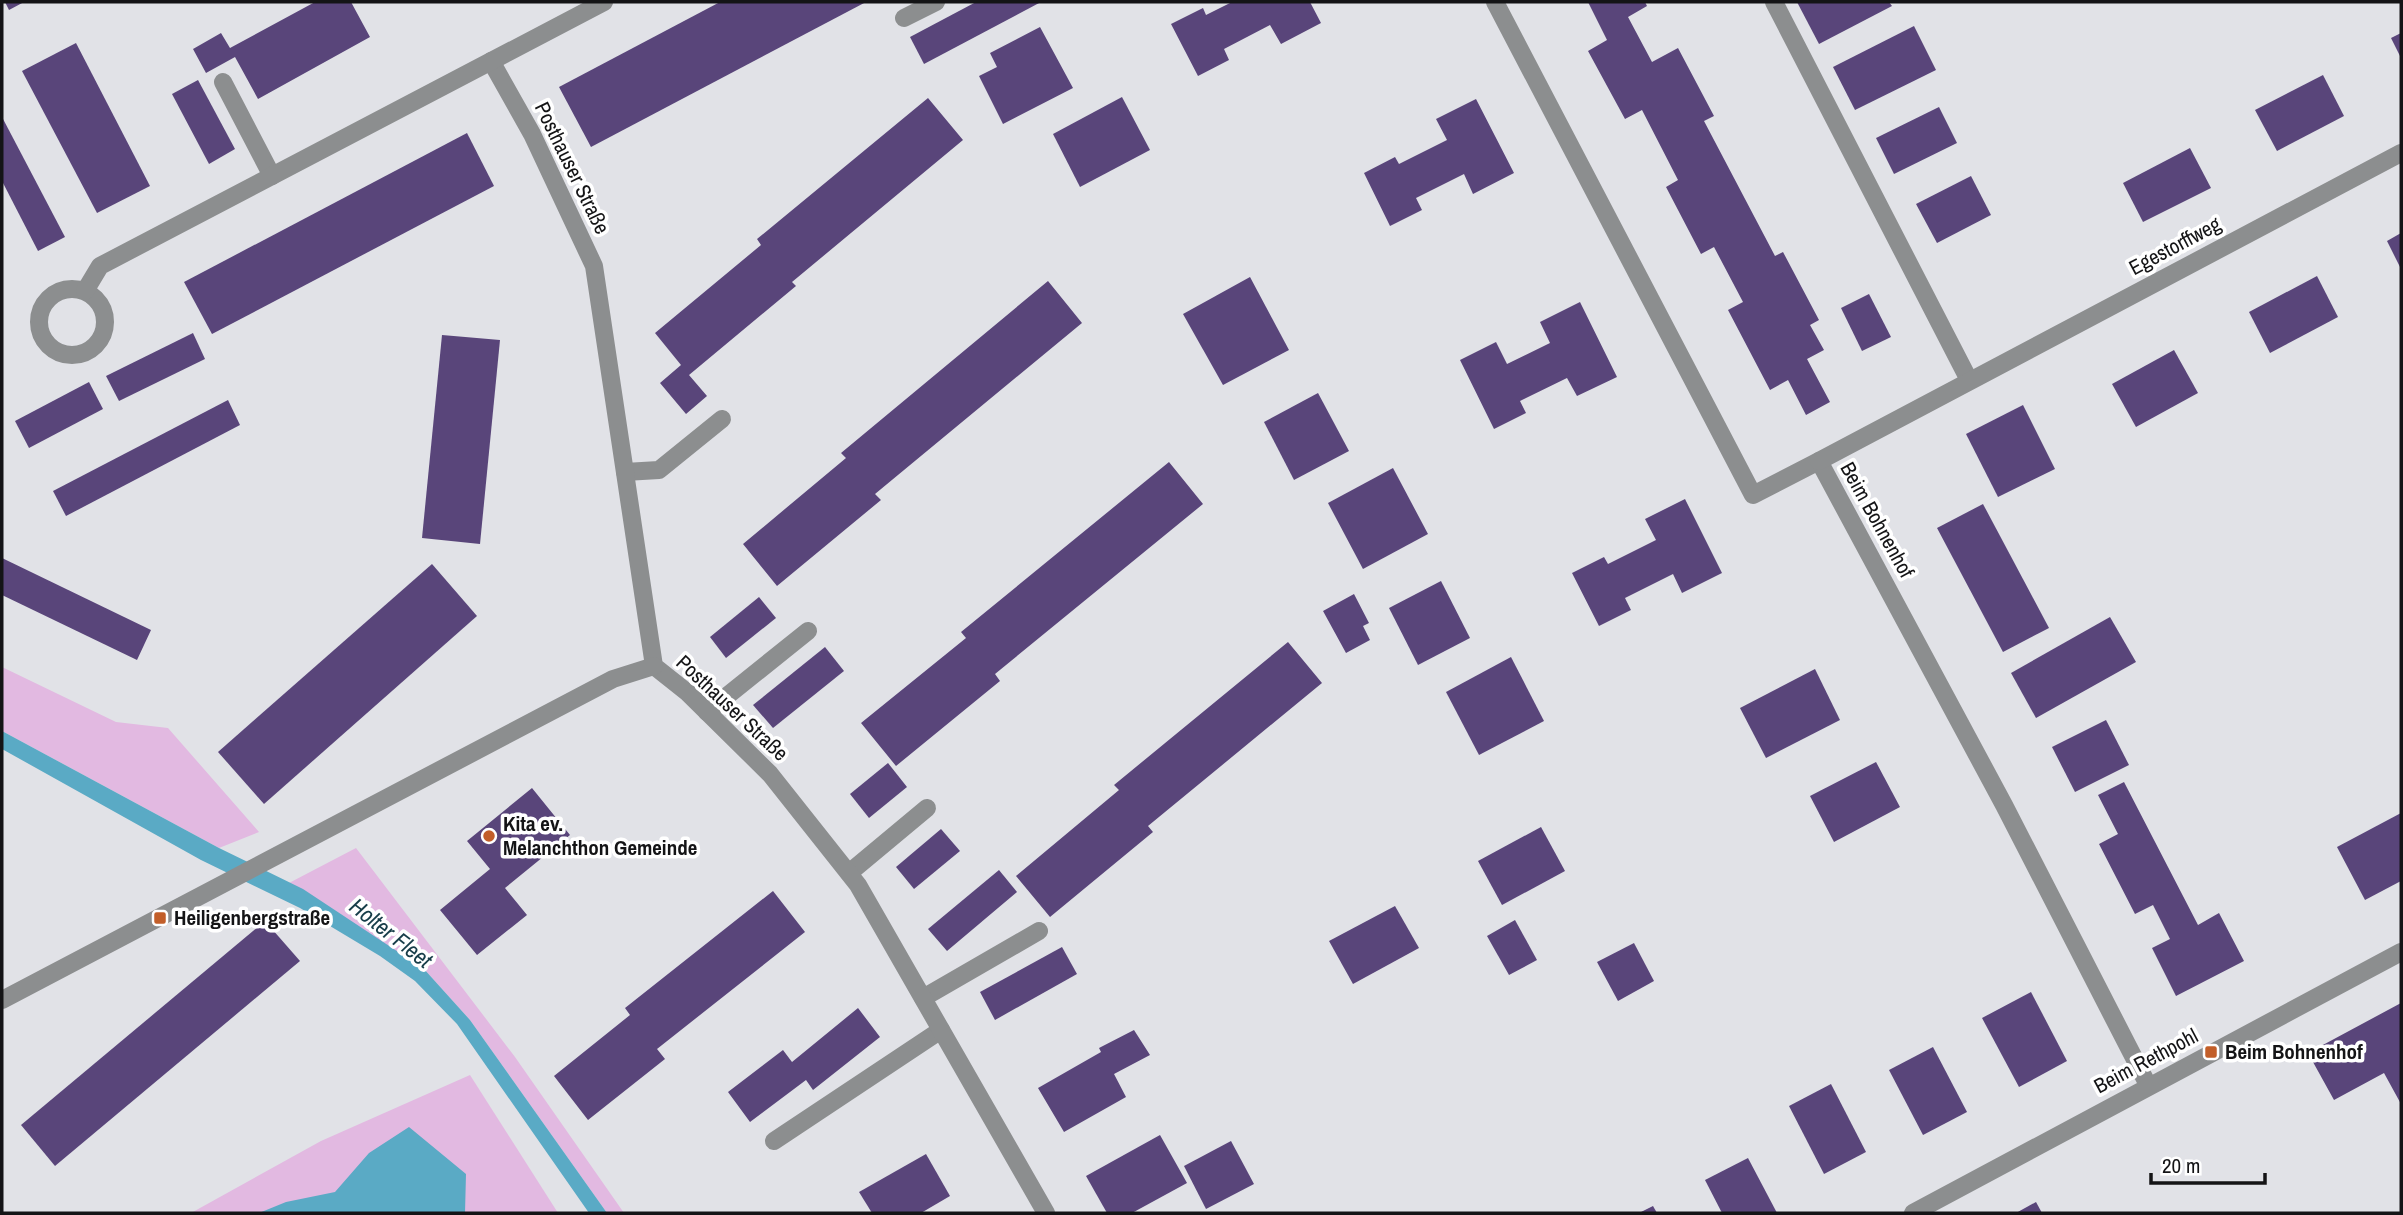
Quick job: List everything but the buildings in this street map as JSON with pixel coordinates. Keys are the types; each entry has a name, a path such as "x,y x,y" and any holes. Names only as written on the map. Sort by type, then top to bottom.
{"street":[{"path":"85,291 100,266 604,2"},
{"path":"904,18 936,2"},
{"name":"Beim Bohnenhof","path":"1495,2 1753,495 1819,461 2004,805 2148,1085"},
{"path":"1774,2 1969,380"},
{"name":"Posthauser Straße","path":"491,61 532,134 594,266 654,666 707,712 770,774 849,873 1046,1213"},
{"path":"223,82 272,176"},
{"name":"Egestorffweg","path":"1819,461 2401,153"},
{"path":"625,472 659,470 722,419"},
{"path":"707,712 808,631"},
{"path":"2,1000 613,679 654,666"},
{"path":"849,873 926,808"},
{"path":"923,998 1039,932"},
{"name":"Beim Rethpohl","path":"1913,1213 2401,952"},
{"path":"774,1141 941,1030"}],"shaded area":[{"path":"2,667 116,722 168,728 259,832 219,848 2,731"},
{"path":"356,848 515,1057 624,1213 607,1213 470,1020 424,969 289,883"},
{"path":"470,1075 558,1213 191,1213 321,1141"}],"water":[{"path":"2,731 219,848 303,889 424,969 470,1020 607,1213 589,1213 457,1024 415,981 380,956 300,908 201,860 2,749"},
{"path":"409,1127 466,1174 465,1213 259,1213 286,1202 335,1192 369,1153"}],"place":[{"name":"Kita ev. Melanchthon Gemeinde","path":"489,836"},
{"name":"Heiligenbergstraße","path":"160,918"},
{"name":"Beim Bohnenhof","path":"2211,1052"}],"water label":[{"name":"Holter Fleet","path":"391,933"}]}
